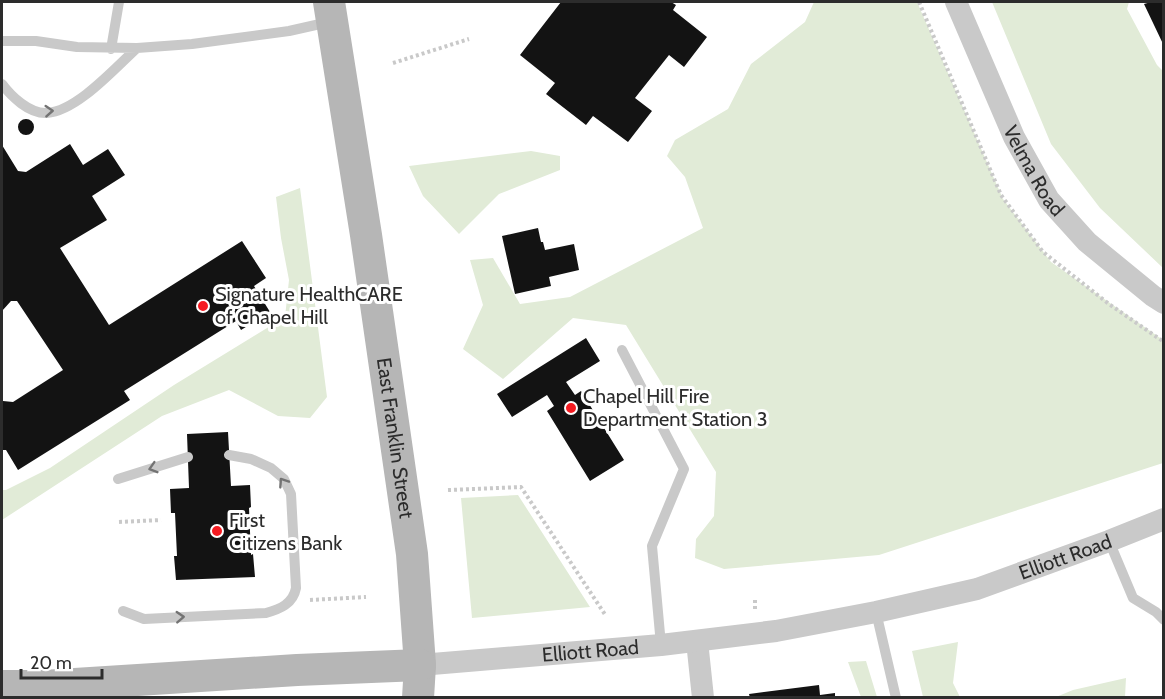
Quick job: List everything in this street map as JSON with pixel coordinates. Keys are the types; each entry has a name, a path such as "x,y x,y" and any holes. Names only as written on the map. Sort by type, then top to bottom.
{"main road":[{"name":"East Franklin Street","path":"330,11 366,235 412,554 420,665 418,698"},
{"name":"Elliott Road","path":"2,686 43,686 297,670 420,665"}],"street":[{"name":"Velma Road","path":"956,2 1014,138 1049,200 1087,242 1164,303"},
{"name":"Elliott Road","path":"420,665 697,641 776,631 876,612 977,589 1164,519"},
{"path":"697,641 703,698"}],"lane":[{"path":"111,49 118,2"},
{"path":"2,41 36,41 111,49 192,44 289,31 330,11"},
{"path":"2,84 28,109 45,114 61,110 85,96 137,48"},
{"path":"622,350 684,470 652,546 661,645"},
{"path":"123,611 144,619 266,613 278,610 292,599 296,588 291,494 284,479 271,468 251,459 230,455"},
{"path":"118,479 188,457"},
{"path":"1109,541 1133,598 1161,614"},
{"path":"876,612 896,698"}],"path":[{"path":"393,63 469,39"},
{"path":"448,490 521,487 606,616"},
{"path":"119,522 161,520"},
{"path":"309,600 366,597"}],"green space":[{"path":"814,2 917,2 1003,199 1051,262 1163,340 1163,463 879,555 724,569 695,558 696,539 714,516 716,472 626,325 573,318 503,379 463,349 483,305 470,260 493,258 520,304 570,297 703,228 685,177 667,156 675,140 728,109 751,64 805,22"},
{"path":"992,2 1129,2 1127,9 1157,65 1163,71 1163,268 1100,208 1051,144"},
{"path":"531,151 560,156 560,170 499,194 459,234 423,196 409,166"},
{"path":"300,188 327,397 310,418 278,416 229,390 162,416 2,520 2,490 50,468 174,385 285,317 289,280 276,197"},
{"path":"518,495 590,607 472,618 461,498"},
{"path":"958,642 953,683 960,697 923,697 912,651"},
{"path":"866,661 877,697 861,697 848,662"},
{"path":"1126,678 1125,697 1056,697 1073,690"}],"building":[{"path":"561,2 671,2 676,5 673,10 707,37 684,67 669,55 635,98 652,111 628,142 593,116 586,125 546,94 555,83 520,55"},
{"path":"1164,2 1164,46 1144,4"},
{"path":"26,119 32,121 34,127 32,133 26,135 20,133 18,127 20,121"},
{"name":"Signature HealthCARE of Chapel Hill","path":"70,144 83,165 108,149 125,175 92,196 107,220 60,248 109,325 242,241 266,278 254,286 270,312 241,330 236,321 124,391 130,400 18,470 6,450 2,450 2,400 13,402 63,370 17,301 11,301 2,311 2,145 18,171 26,172"},
{"path":"538,228 545,250 574,244 579,270 549,277 551,286 515,294 502,236"},
{"name":"Chapel Hill Fire Department Station 3","path":"586,338 600,361 566,382 575,395 581,391 624,460 590,481 547,411 554,406 547,395 512,417 497,394"},
{"path":"228,432 231,486 250,485 251,555 253,554 255,577 176,580 175,513 171,513 170,489 189,488 187,434"},
{"path":"819,685 820,695 835,693 835,698 750,698 749,694"}],"place":[{"name":"Signature HealthCARE of Chapel Hill","path":"203,306"},
{"name":"Chapel Hill Fire Department Station 3","path":"571,408"},
{"name":"First Citizens Bank","path":"217,531"}]}
